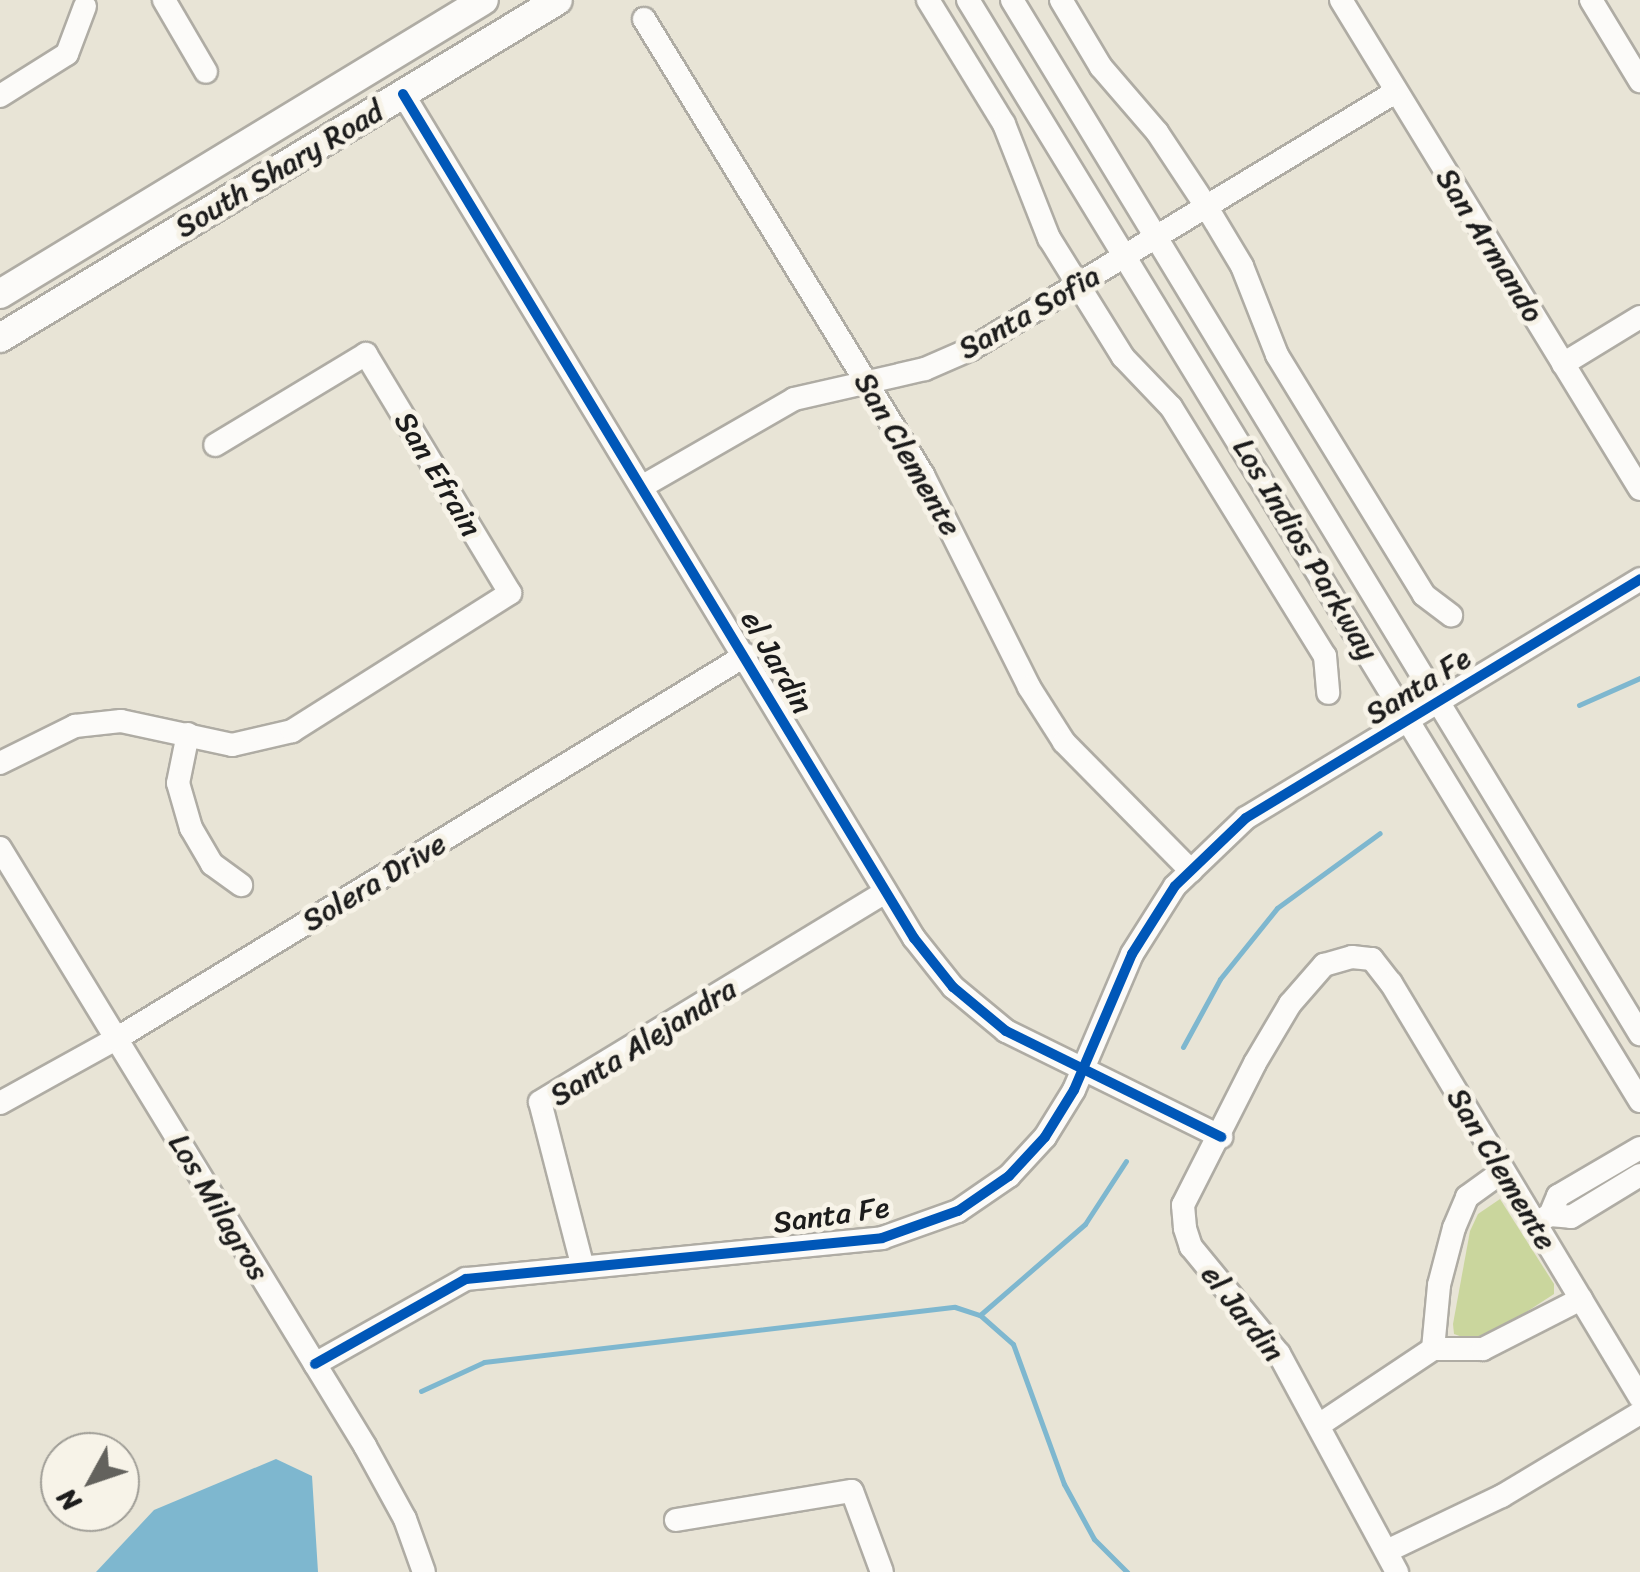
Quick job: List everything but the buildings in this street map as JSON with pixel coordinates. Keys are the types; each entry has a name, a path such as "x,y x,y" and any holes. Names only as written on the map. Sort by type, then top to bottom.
{"main road":[{"name":"South Shary Road","path":"0,294 484,0"},
{"name":"South Shary Road","path":"0,338 558,0"}],"street":[{"path":"164,0 206,72"},
{"path":"928,0 1004,124 1029,199 1077,284 1122,356 1172,407 1325,656 1328,693"},
{"name":"Los Indios Parkway","path":"968,0 1128,254 1640,1101"},
{"name":"Los Indios Parkway","path":"1012,0 1640,1034"},
{"path":"1061,0 1100,67 1158,132 1206,206 1242,266 1277,356 1424,595 1451,614"},
{"name":"San Armando","path":"1340,0 1640,489"},
{"path":"1591,0 1640,81"},
{"path":"0,96 67,54 85,2"},
{"name":"San Clemente","path":"644,19 942,508 1029,687 1064,742 1191,871"},
{"name":"Santa Sofia","path":"643,486 767,412 865,380 925,368 972,349 1396,92"},
{"name":"el Jardin","path":"403,94 746,656 885,892 953,987 1006,1031 1221,1138 1183,1205 1184,1228 1191,1247 1279,1354 1392,1561"},
{"path":"1563,364 1640,318"},
{"name":"San Efrain","path":"188,734 232,745 292,730 510,594 366,354 215,444"},
{"name":"Santa Fe","path":"315,1364 466,1279 582,1264 882,1238 958,1210 1009,1176 1045,1137 1082,1071 1132,954 1191,871 1246,818 1640,579"},
{"name":"Solera Drive","path":"0,1103 116,1039 746,656"},
{"path":"0,763 75,726 132,720 188,734 178,783 191,828 212,864 241,886"},
{"name":"Los Milagros","path":"0,848 406,1518 424,1572"},
{"name":"Santa Alejandra","path":"582,1264 540,1102 885,892"},
{"name":"San Clemente","path":"1221,1138 1290,1004 1324,965 1352,957 1372,960 1390,983 1503,1171 1542,1219 1580,1299 1640,1398"},
{"path":"1542,1219 1558,1196 1640,1148"},
{"path":"1432,1349 1439,1285 1454,1228 1467,1198 1503,1171"},
{"path":"1542,1219 1570,1217 1640,1176"},
{"path":"1319,1426 1432,1349 1484,1349 1580,1299"},
{"path":"1392,1561 1640,1413"},
{"path":"676,1520 852,1492 882,1572"}],"green space":[{"path":"1500,1199 1554,1284 1554,1294 1497,1331 1468,1339 1454,1334 1453,1324 1470,1231 1478,1214"}],"water":[{"path":"276,1459 312,1476 318,1572 96,1572 133,1532 140,1532 140,1525 154,1510"}],"waterway":[{"path":"1579,705 1640,678"},
{"path":"1183,1047 1220,979 1277,908 1380,833"},
{"path":"980,1315 1085,1224 1126,1161"},
{"path":"421,1391 484,1362 955,1307 980,1315 1013,1344 1064,1484 1094,1539 1127,1572"}],"cycle path":[{"path":"403,94 914,938 953,987 1006,1031 1221,1137"},
{"path":"315,1364 466,1279 882,1238 958,1211 1009,1176 1045,1137 1074,1090 1132,954 1175,886 1246,818 1640,579"}]}
